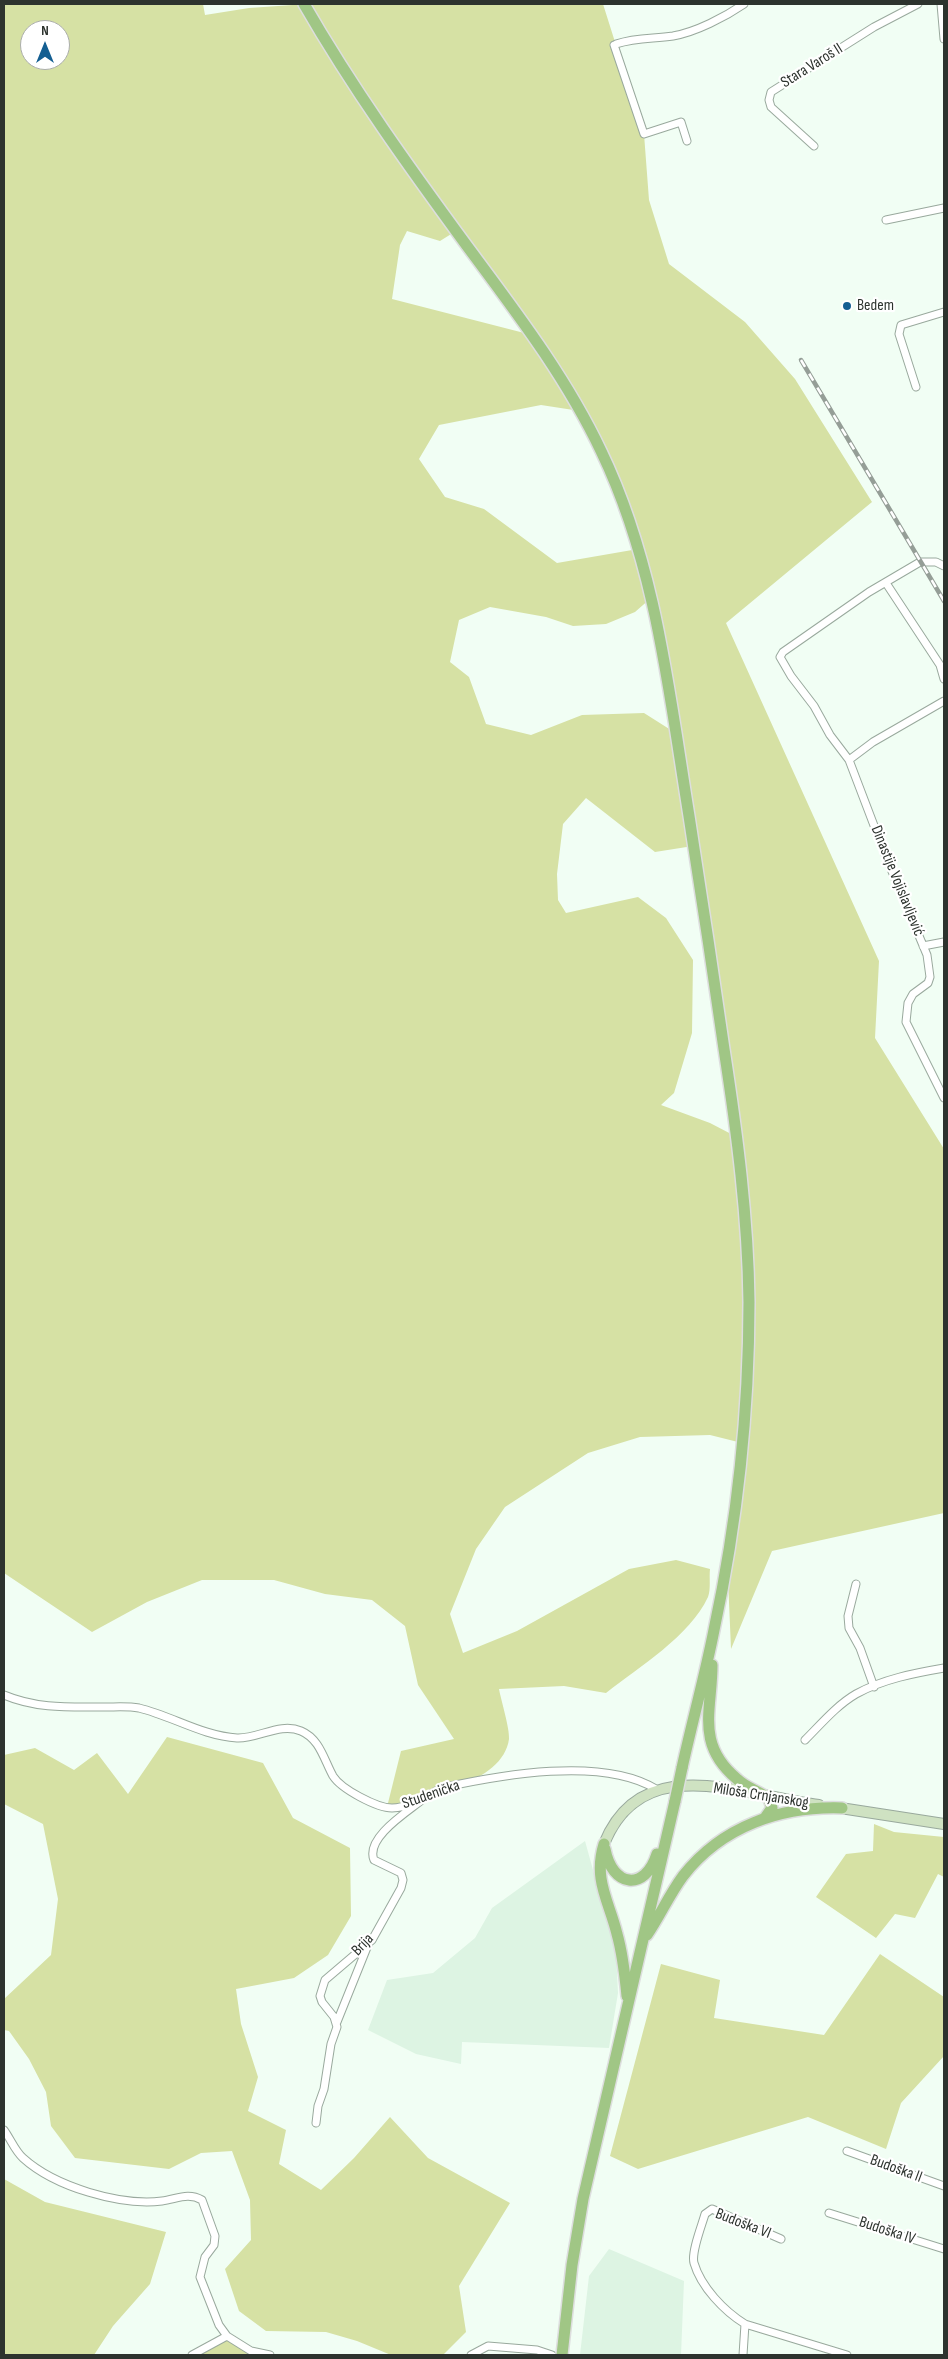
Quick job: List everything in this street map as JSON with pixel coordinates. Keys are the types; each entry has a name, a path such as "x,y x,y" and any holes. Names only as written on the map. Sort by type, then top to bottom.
{"main road":[{"path":"304,4 365,104 532,334 568,389 613,476 630,520 645,574 660,642 714,974 738,1144 746,1238 748,1328 741,1453 734,1512 710,1648 581,2208 572,2265 562,2355"},
{"path":"710,1648 712,1674 707,1720 714,1748 722,1764 736,1779 767,1797 772,1808 765,1818"},
{"name":"Miloša Crnjanskog","path":"604,1844 611,1828 623,1811 636,1799 656,1789 677,1785 690,1785 944,1824"},
{"path":"604,1844 608,1863 616,1875 631,1880 642,1876 654,1862 674,1804"},
{"path":"642,1943 675,1889 695,1863 726,1837 765,1818 802,1809 842,1808"},
{"path":"604,1844 600,1860 600,1882 620,1947 628,2003"}],"street":[{"path":"687,141 681,122 644,134 615,44 633,38 674,36 724,17 744,4"},
{"name":"Stara Varoš II","path":"814,146 771,107 769,100 771,92 874,27 918,4"},
{"path":"941,4 944,39"},
{"path":"886,220 944,208"},
{"path":"916,387 899,334 900,325 944,312"},
{"path":"944,566 936,562 920,562 886,583 940,666 944,680"},
{"name":"Dinastije Vojislavljević","path":"886,583 869,592 782,652 780,657 791,676 814,706 830,735 849,760 923,946 930,977 928,983 913,994 908,1003 906,1022 944,1098"},
{"path":"849,760 873,742 944,701"},
{"path":"923,946 944,942"},
{"path":"856,1584 848,1616 849,1628 860,1648 874,1687"},
{"path":"805,1740 830,1714 856,1694 902,1675 944,1668"},
{"name":"Studenička","path":"4,1696 36,1706 137,1708 201,1730 238,1738 279,1729 301,1731 313,1740 321,1750 337,1781 354,1795 391,1808 429,1796 442,1788 510,1775 572,1770 631,1779 656,1789"},
{"name":"Brija","path":"337,2022 322,2002 320,1996 325,1980 368,1944 401,1888 403,1880 397,1870 374,1860 373,1849 377,1839 399,1818 429,1796"},
{"path":"316,2123 318,2106 324,2089 331,2044 337,2022 368,1944"},
{"path":"4,2130 22,2157 38,2169 83,2192 139,2202 162,2201 191,2195 202,2200 215,2236 214,2245 205,2257 200,2277 219,2325 227,2336 251,2351 270,2355"},
{"name":"Budoška II","path":"848,2151 944,2186"},
{"name":"Budoška VI","path":"781,2239 712,2209 705,2214 694,2262 708,2289 735,2318 745,2324 847,2355"},
{"name":"Budoška IV","path":"829,2213 944,2249"},
{"path":"743,2355 745,2324"},
{"path":"192,2355 227,2336"},
{"path":"471,2355 488,2346 536,2350 552,2355"}],"shaded area":[{"path":"585,1841 616,1953 618,1993 609,2048 462,2042 461,2064 416,2054 368,2030 387,1980 433,1973 475,1938 492,1908"},
{"path":"609,2249 684,2281 681,2355 580,2355 589,2276"}],"green space":[{"path":"4,4 203,4 205,15 249,8 307,4 603,4 644,134 649,200 669,264 745,322 795,379 872,502 726,623 879,961 875,1038 944,1149 944,1513 772,1551 731,1649 727,1555 742,1443 710,1435 640,1437 588,1453 505,1507 476,1549 450,1614 463,1653 517,1631 629,1569 676,1560 710,1569 708,1597 700,1611 677,1638 606,1693 564,1686 499,1689 509,1739 504,1754 492,1767 477,1778 459,1786 387,1807 401,1751 454,1739 418,1685 405,1626 372,1600 325,1594 274,1580 202,1580 147,1602 92,1632 4,1573","holes":["407,231 440,241 456,231 532,335 392,299 400,245","541,405 580,411 638,549 557,563 484,509 445,497 419,459 439,425","651,598 674,732 644,713 582,715 531,735 486,724 469,677 450,662 459,620 490,607 546,617 573,626 606,624 635,612","586,798 655,852 693,846 735,1136 710,1123 661,1105 674,1093 692,1033 693,960 666,918 638,897 566,913 558,900 557,874 563,824"]},
{"path":"167,1737 263,1763 293,1818 350,1848 351,1916 328,1955 294,1978 236,1989 241,2024 258,2077 248,2111 286,2130 279,2164 321,2190 354,2158 390,2117 428,2158 510,2203 459,2286 466,2332 443,2355 391,2355 357,2341 326,2332 266,2331 239,2311 225,2269 251,2240 250,2200 232,2151 201,2153 169,2169 75,2158 51,2126 46,2092 29,2059 9,2031 4,2030 4,1999 51,1955 58,1899 43,1824 4,1804 4,1755 35,1748 74,1770 97,1753 128,1794"},
{"path":"874,1824 894,1832 944,1837 944,1877 938,1874 915,1918 895,1914 876,1938 816,1897 846,1854 873,1851"},
{"path":"880,1954 944,1997 944,2056 901,2103 886,2149 808,2117 638,2169 610,2156 661,1964 720,1980 714,2018 824,2035"},
{"path":"4,2179 45,2202 166,2232 150,2284 113,2326 94,2355 4,2355"},
{"path":"227,2336 253,2351 253,2355 192,2355"}],"railway":[{"path":"801,360 944,601"}],"place":[{"name":"Bedem","path":"847,306"}]}
